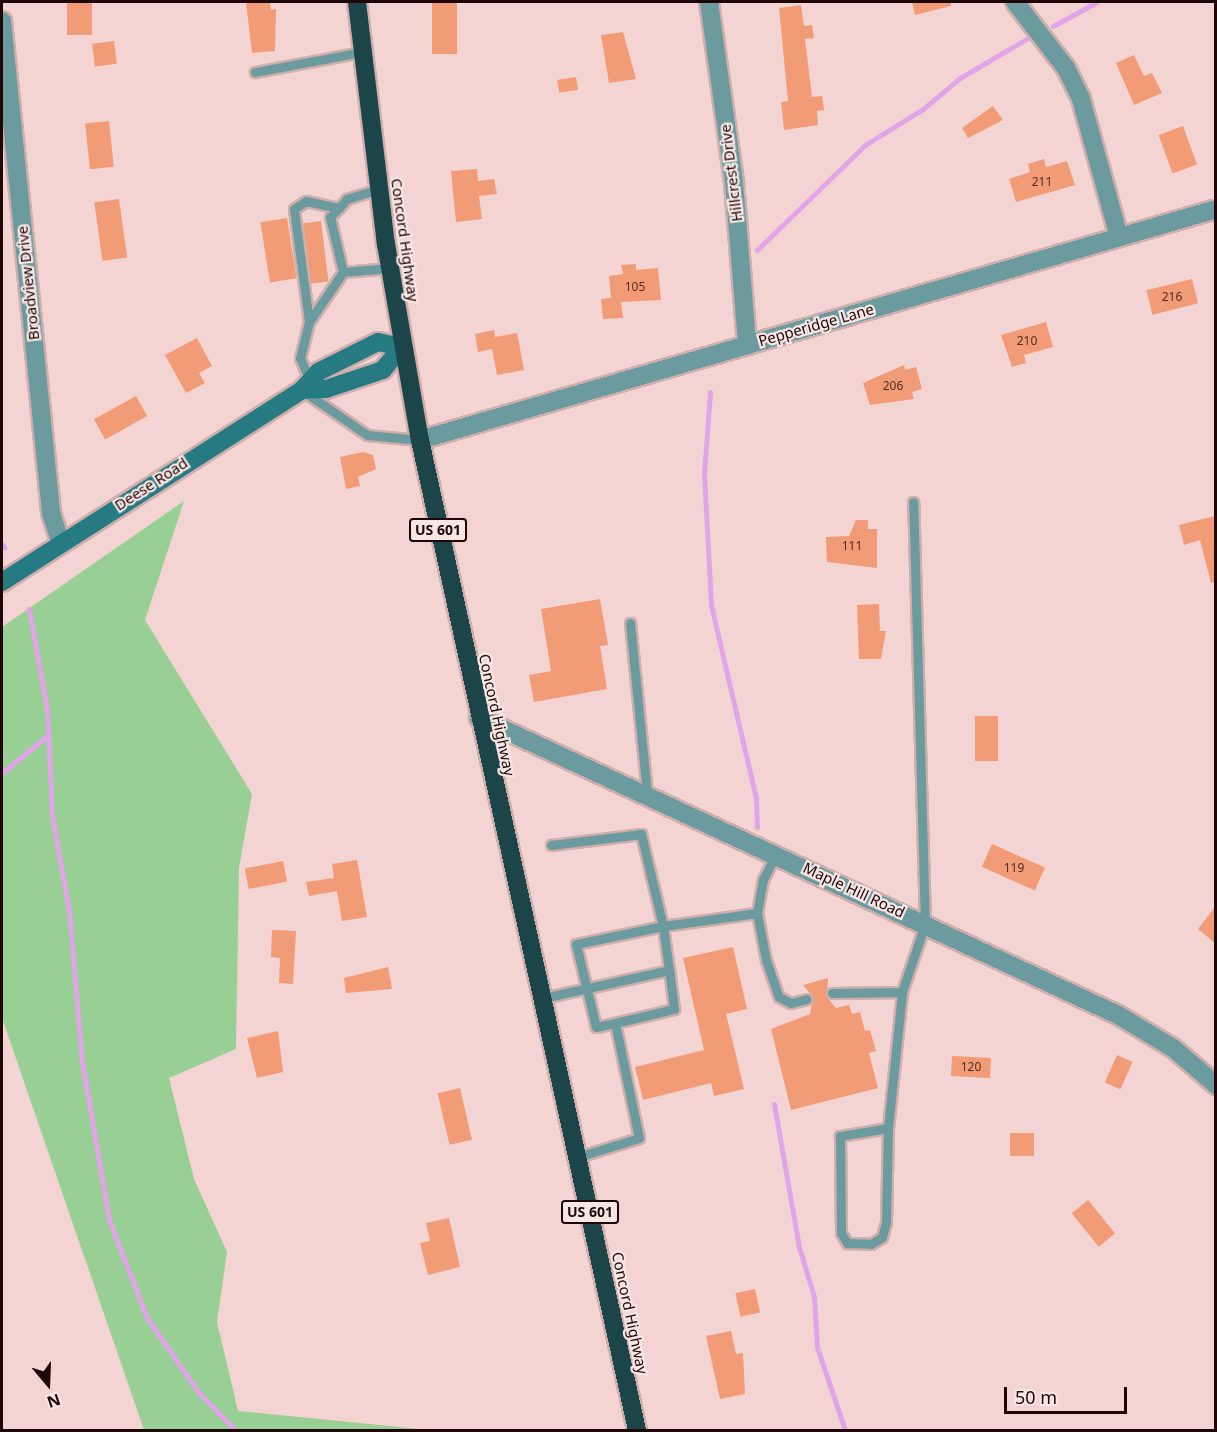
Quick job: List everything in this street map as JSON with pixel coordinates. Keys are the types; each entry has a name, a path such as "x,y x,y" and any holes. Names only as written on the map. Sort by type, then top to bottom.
{"highway":[{"name":"Concord Highway","path":"357,2 390,268 420,440 478,718 543,998 637,1431"}],"street":[{"name":"Hillcrest Drive","path":"709,2 734,182 747,345"},
{"path":"1015,2 1066,68 1082,99 1119,237"},
{"name":"Broadview Drive","path":"2,21 51,513 61,543"},
{"name":"Pepperidge Lane","path":"420,440 1213,210"},
{"name":"Deese Road","path":"2,582 306,386 378,342 402,347 383,370 327,389 306,386"},
{"name":"Maple Hill Road","path":"478,718 647,793 1118,1015 1173,1048 1215,1086"}],"lane":[{"path":"255,72 362,52"},
{"path":"379,189 347,199 330,217 343,272 309,322 300,358 306,386 367,435 420,440"},
{"path":"309,322 294,209 306,201 339,208"},
{"path":"343,272 390,268"},
{"path":"888,1128 840,1136 841,1233 847,1243 871,1244 882,1237 888,1128 902,992 925,924 913,502"},
{"path":"630,623 647,793"},
{"path":"551,845 641,834 663,926 674,1009 596,1026 576,945 663,926 757,913"},
{"path":"776,854 763,879 757,913 774,991 784,1002 807,999"},
{"path":"543,998 669,970"},
{"path":"832,993 902,992"},
{"path":"578,1156 639,1138 615,1023"}],"green space":[{"path":"184,501 145,620 252,794 239,868 236,1049 169,1078 194,1179 227,1252 217,1322 238,1411 429,1430 144,1430 2,1018 2,627"}],"building":[{"path":"67,2 92,2 92,35 67,35"},
{"path":"246,2 270,2 271,10 276,9 275,51 252,53"},
{"path":"432,2 457,2 457,54 432,54"},
{"path":"912,2 951,2 951,6 915,15"},
{"path":"801,5 804,26 812,25 814,38 805,39 812,97 822,96 824,110 817,111 818,125 784,130 781,102 788,101 779,8"},
{"path":"623,32 636,79 609,83 601,35"},
{"path":"114,41 117,64 95,67 92,44"},
{"path":"1134,55 1144,76 1152,73 1162,93 1134,105 1116,63"},
{"path":"576,77 578,90 559,93 557,80"},
{"path":"993,106 1003,120 968,138 962,128"},
{"path":"109,121 114,167 90,169 85,124"},
{"path":"1183,126 1197,165 1173,173 1159,135"},
{"path":"1044,159 1046,167 1067,161 1075,185 1016,202 1009,179 1030,172 1028,164"},
{"path":"477,169 478,181 494,179 497,194 479,196 482,219 456,222 451,171"},
{"path":"119,199 127,257 102,261 94,202"},
{"path":"287,218 297,278 270,282 260,222"},
{"path":"321,221 328,282 311,284 303,223"},
{"path":"636,264 636,270 658,268 661,300 621,302 623,318 603,319 601,299 611,298 609,276 623,274 621,265"},
{"path":"1192,279 1198,303 1152,315 1146,290"},
{"path":"1046,322 1053,347 1024,355 1026,363 1012,367 1001,335"},
{"path":"494,330 495,337 517,333 524,370 497,375 492,349 478,352 475,334"},
{"path":"197,338 212,366 199,373 205,383 186,393 165,355"},
{"path":"904,365 905,370 916,367 922,389 912,392 914,399 870,405 863,383"},
{"path":"136,396 147,416 105,439 94,419"},
{"path":"363,452 373,455 376,469 358,477 360,486 346,489 340,457"},
{"path":"1215,516 1215,582 1211,583 1200,540 1184,545 1179,525"},
{"path":"856,520 868,520 868,529 877,529 877,568 827,562 826,537 849,536"},
{"path":"600,599 608,645 600,646 607,689 534,702 529,675 551,671 541,609"},
{"path":"879,604 880,631 886,631 881,659 859,659 857,605"},
{"path":"975,716 998,716 998,761 975,761"},
{"path":"992,844 1045,868 1035,890 982,867"},
{"path":"357,860 367,917 342,921 337,891 309,896 306,882 334,878 332,864"},
{"path":"283,861 287,882 249,889 245,868"},
{"path":"1215,907 1215,943 1198,929"},
{"path":"272,930 296,931 293,984 279,983 280,958 271,957"},
{"path":"733,947 747,1009 726,1014 744,1089 714,1096 711,1083 643,1100 635,1067 704,1050 683,958"},
{"path":"388,967 392,989 346,993 344,978"},
{"path":"828,978 827,997 836,1008 849,1005 852,1014 860,1012 865,1031 870,1030 876,1051 869,1053 878,1088 791,1110 771,1029 810,1014 813,997 803,985"},
{"path":"278,1031 283,1072 257,1078 247,1038"},
{"path":"1117,1055 1133,1062 1120,1089 1105,1082"},
{"path":"952,1056 991,1058 990,1078 951,1076"},
{"path":"460,1088 472,1140 450,1145 438,1093"},
{"path":"1010,1133 1034,1133 1034,1156 1010,1156"},
{"path":"1088,1200 1115,1233 1099,1247 1072,1213"},
{"path":"449,1218 460,1267 428,1275 420,1243 430,1241 426,1223"},
{"path":"755,1289 760,1312 740,1317 735,1293"},
{"path":"731,1331 736,1354 743,1353 745,1394 720,1399 706,1336"}],"waterway":[{"path":"1053,26 1097,2"},
{"path":"757,250 865,145 923,109 960,78 1028,38"},
{"path":"710,392 704,474 711,605 756,799 757,827"},
{"path":"29,609 47,710 52,816 69,911 82,1062 109,1220 147,1318 199,1393 235,1430"},
{"path":"2,773 48,735"},
{"path":"774,1104 799,1247 814,1297 817,1347 845,1430"}]}
